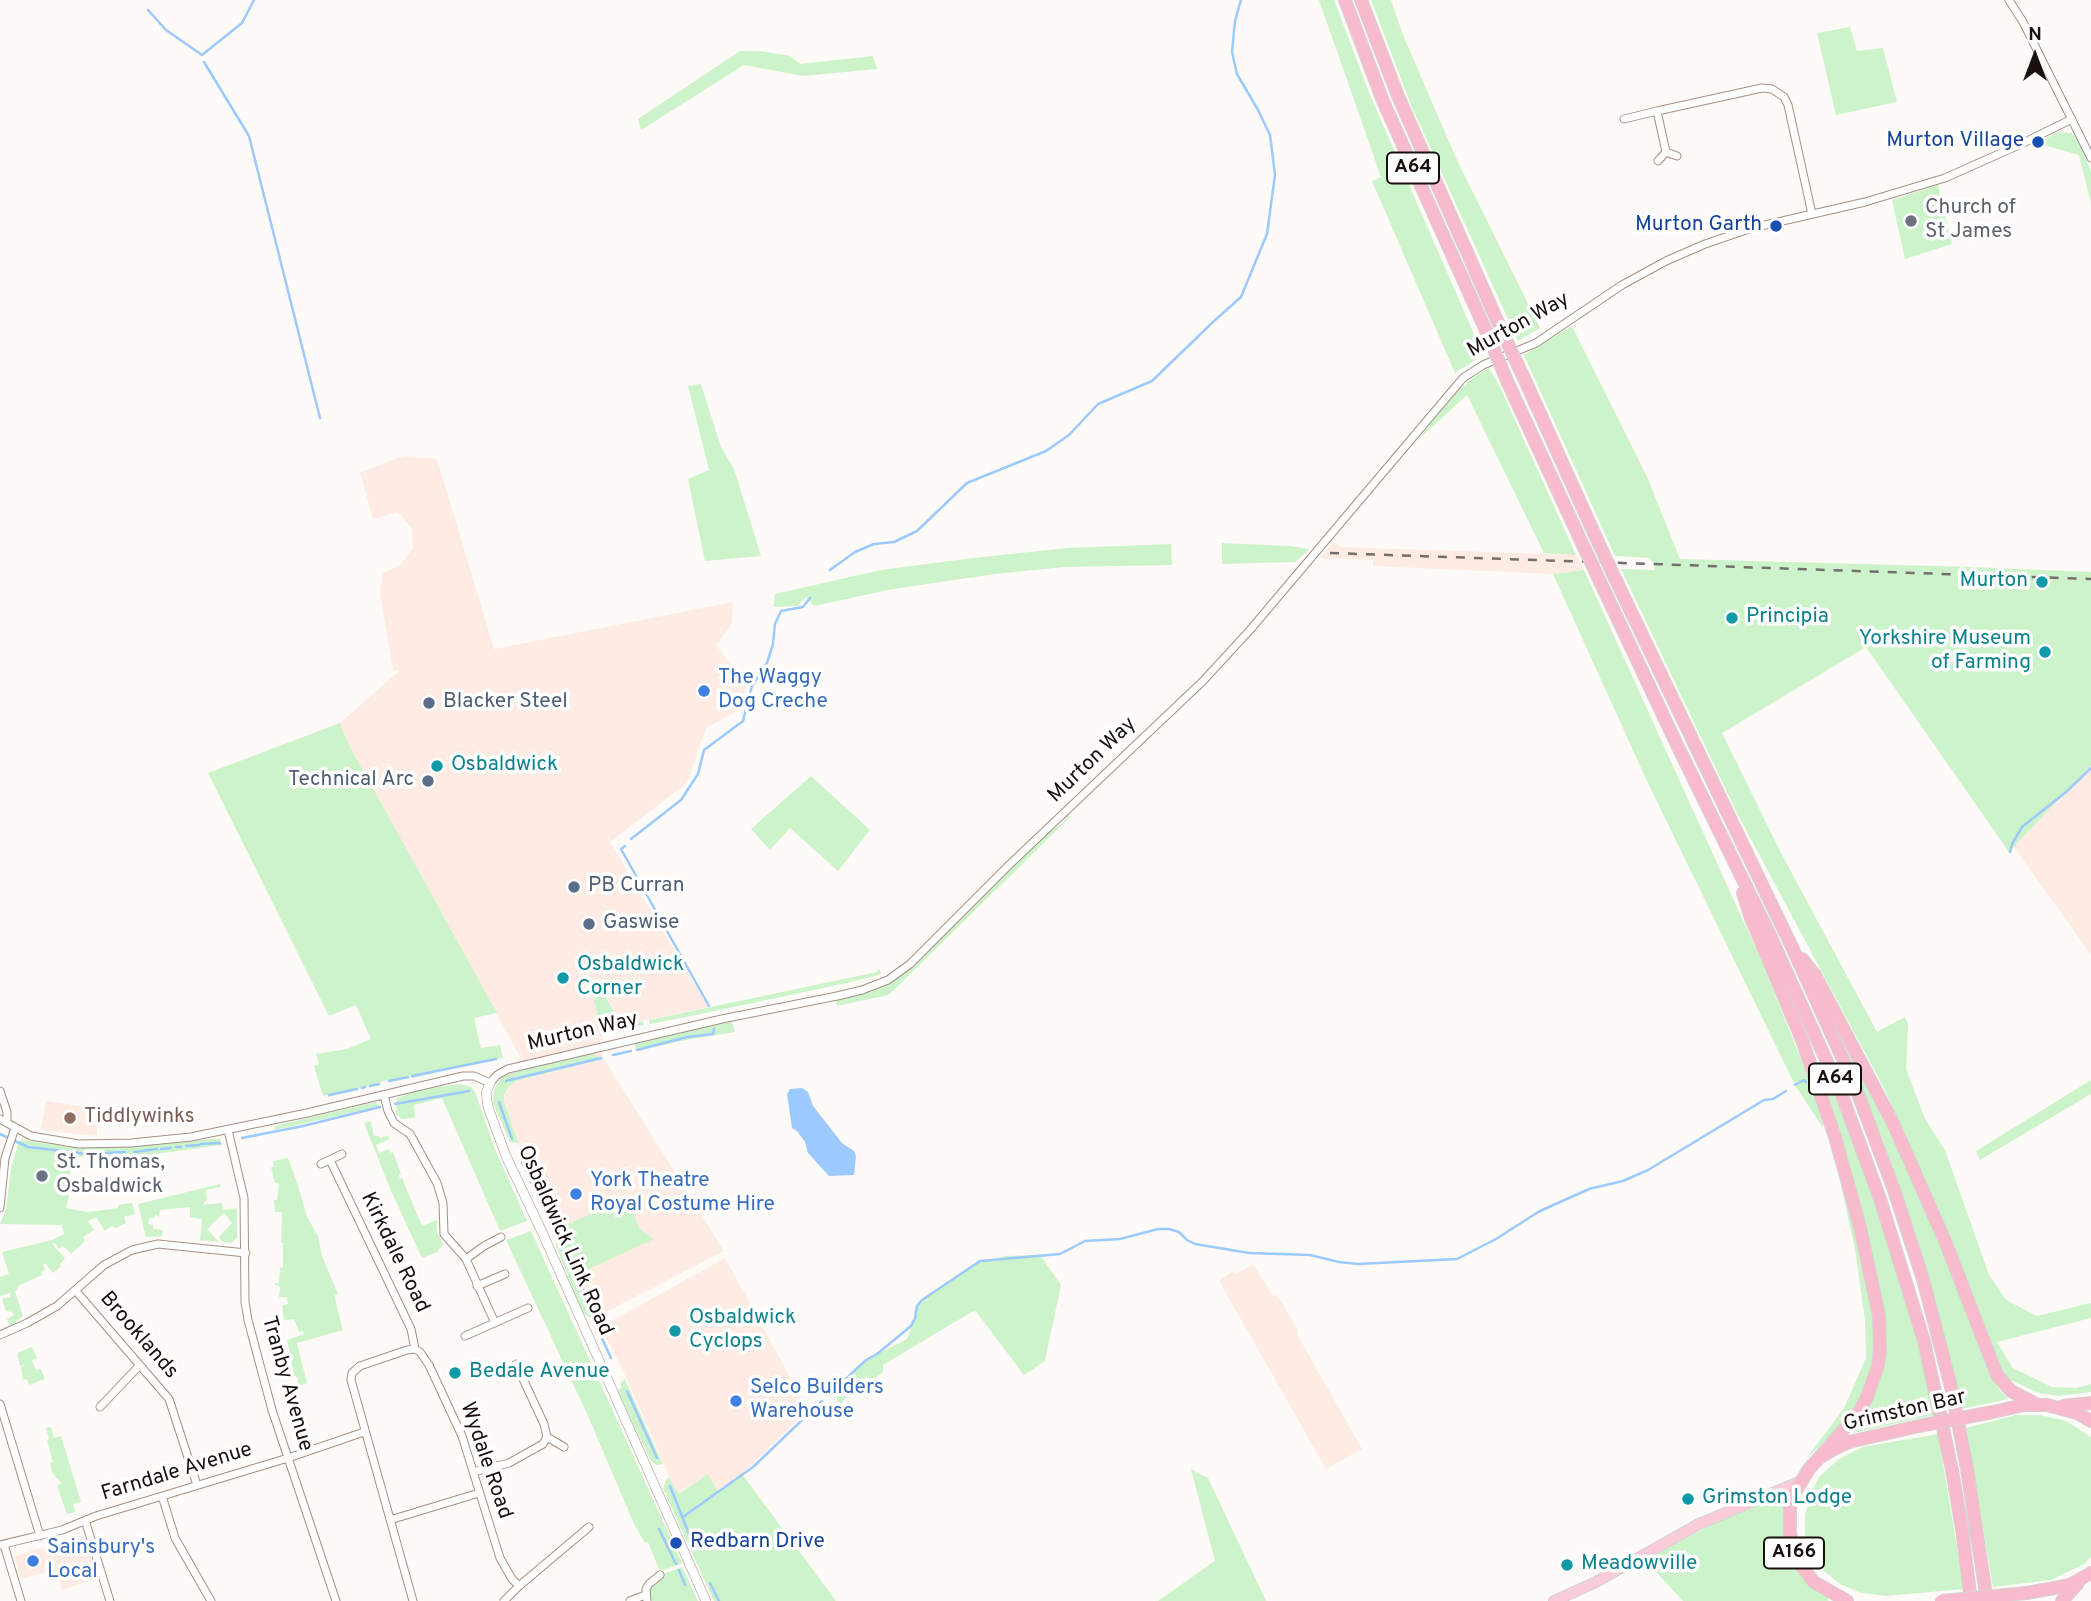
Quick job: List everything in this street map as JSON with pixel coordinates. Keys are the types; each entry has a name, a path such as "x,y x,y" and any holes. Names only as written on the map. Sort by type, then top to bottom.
{"highway":[{"name":"A64","path":"1345,0 1383,101 1508,383 1768,931 1841,1093 1892,1236 1924,1342 1962,1529 1971,1601"},
{"name":"A64","path":"1361,0 1398,96 1500,327 1621,591 1791,945 1877,1140 1923,1279 1952,1391 1968,1469 1987,1601"},
{"path":"1733,860 1750,916 1802,1040 1835,1137 1860,1227 1879,1317 1880,1349 1874,1382 1859,1412 1819,1458"},
{"path":"1791,945 1815,975 1893,1123 1945,1241 1997,1375 2011,1391 2038,1405"},
{"name":"A166","path":"2056,1406 2091,1403"},
{"name":"Grimston Bar","path":"1847,1601 1814,1582 1796,1559 1790,1533 1791,1501 1799,1482 1819,1458 1849,1442 2024,1405 2056,1406 2091,1421"},
{"path":"1940,1601 2059,1588 2085,1577"},
{"path":"2062,1601 2085,1577"}],"main road":[{"path":"1554,1601 1594,1583 1699,1524 1799,1482"}],"street":[{"path":"2010,0 2091,158"},
{"path":"1624,119 1762,88 1779,92 1788,105 1812,214"},
{"path":"1657,111 1666,152"},
{"name":"Murton Way","path":"490,1083 508,1069 676,1029 837,996 888,980 910,964 1009,864 1203,681 1298,574 1463,378 1483,365 1536,343 1622,285 1666,261 1731,234 1865,202 1945,178 2072,119"},
{"path":"1666,152 1677,156"},
{"path":"1658,161 1666,152"},
{"path":"9,1126 43,1139 90,1144 173,1139 229,1133 386,1103 468,1075 490,1083"},
{"name":"Osbaldwick Link Road","path":"490,1083 486,1093 488,1107 502,1145 706,1601"},
{"path":"0,1091 9,1126 0,1208"},
{"path":"386,1103 394,1123 410,1134 441,1192 444,1234 466,1259 495,1323"},
{"name":"Tranby Avenue","path":"229,1133 244,1198 245,1302 248,1320 264,1385 336,1601"},
{"path":"321,1164 342,1154"},
{"name":"Kirkdale Road","path":"330,1160 411,1329 415,1349"},
{"path":"466,1259 500,1237"},
{"path":"0,1335 57,1306 90,1276 119,1255 145,1246 158,1244 246,1253"},
{"path":"478,1286 505,1275"},
{"name":"Brooklands","path":"75,1290 169,1399 197,1485"},
{"path":"465,1336 528,1308"},
{"path":"413,1601 351,1380 352,1373 360,1366 415,1349"},
{"name":"Wydale Road","path":"415,1349 429,1365 458,1428 500,1558 519,1586"},
{"path":"473,1472 509,1463 543,1444 547,1437 544,1424 516,1364"},
{"path":"100,1407 140,1365"},
{"path":"522,1376 532,1372"},
{"path":"0,1404 4,1430 40,1536"},
{"name":"Farndale Avenue","path":"2,1545 40,1536 364,1432"},
{"path":"547,1437 564,1447"},
{"path":"390,1520 479,1493"},
{"path":"162,1496 174,1538 211,1601"},
{"path":"85,1520 110,1601"},
{"path":"574,1526 581,1534"},
{"path":"504,1601 589,1527"},
{"path":"2,1545 20,1601"},
{"path":"630,1601 646,1598 649,1584 660,1575"}],"shaded area":[{"path":"404,456 437,459 494,649 733,602 732,624 716,645 746,685 739,710 706,728 687,783 610,842 708,1007 622,1025 596,979 591,986 603,1040 597,1042 604,1059 724,1251 602,1314 594,1310 517,1142 507,1112 505,1091 511,1084 527,1075 519,1055 348,743 340,723 400,670 393,671 380,593 383,573 401,564 413,548 412,529 398,512 373,519 360,472"},
{"path":"1333,542 1341,547 1576,555 1584,570 1553,574 1373,566 1373,560 1320,558"},
{"path":"2091,764 2091,955 2013,846"},
{"name":"Tiddlywinks","path":"46,1101 98,1109 97,1136 41,1130"},
{"path":"725,1258 808,1410 742,1474 718,1493 708,1474 677,1494 603,1326"},
{"path":"1253,1264 1273,1296 1277,1295 1297,1328 1298,1336 1362,1449 1326,1469 1219,1281 1233,1271 1236,1274"},
{"path":"86,1537 97,1578 62,1590 56,1569 21,1579 14,1556"}],"green space":[{"path":"1319,0 1334,0 1370,95 1483,355 1455,373 1372,181 1381,177"},
{"path":"1371,0 1391,0 1403,35 1456,158 1540,328 1518,341 1411,105"},
{"path":"1850,27 1857,51 1883,48 1897,102 1836,115 1817,33"},
{"path":"740,51 790,56 800,64 873,56 877,69 803,76 744,65 641,130 638,119"},
{"path":"2058,132 2071,133 2082,148 2091,172 2091,204 2079,155 2040,144 2040,141"},
{"path":"1938,185 1952,244 1905,259 1892,200"},
{"path":"1572,326 1648,479 1680,559 2091,572 2091,765 2009,852 1866,647 1722,733 1780,851 1877,1032 1905,1017 1908,1025 1906,1069 1925,1119 1945,1150 1989,1275 2006,1300 2037,1316 2091,1303 2091,1318 1997,1342 2013,1368 2052,1387 2076,1388 2091,1384 2091,1392 2059,1396 2039,1393 2006,1378 1998,1362 1885,1090 1737,813 1621,569 1655,568 1650,558 1615,556 1524,355"},
{"path":"1489,368 1576,555 1544,553 1467,395 1417,441 1454,394"},
{"path":"701,384 721,447 734,469 761,556 705,561 688,479 709,470 688,386"},
{"path":"1222,543 1310,549 1295,562 1222,564"},
{"path":"1171,544 1172,565 1065,567 995,574 893,589 814,606 806,597 797,606 774,607 775,594 881,570 1068,548"},
{"path":"1584,570 1761,960 1814,1092 1823,1128 1795,1085 1647,781 1553,574"},
{"path":"340,723 348,743 497,1013 474,1018 481,1048 500,1045 503,1058 412,1078 411,1075 408,1078 388,1080 329,1097 323,1096 314,1066 319,1064 316,1054 347,1049 371,1039 356,1005 329,1016 208,773"},
{"path":"811,776 870,830 838,871 790,828 770,850 751,829"},
{"path":"1068,814 1070,817 888,995 837,1006 838,999 886,984 913,967 1042,837 1064,822"},
{"path":"879,968 879,975 847,983 686,1017 650,1024 649,1022 877,972"},
{"path":"595,979 622,1025 643,1021 644,1025 601,1033 591,986"},
{"path":"728,1020 733,1024 735,1032 636,1051 635,1042"},
{"path":"1850,1050 1914,1180 1988,1371 2008,1399 1962,1409 1922,1257 1883,1140 1847,1052"},
{"path":"591,1053 604,1059 526,1078 508,1087 504,1102 518,1143 510,1142 493,1103 494,1091 502,1076"},
{"path":"1826,1074 1876,1202 1924,1366 1934,1415 1853,1433 1866,1412 1878,1382 1886,1354 1885,1328 1822,1081"},
{"path":"2091,1080 2091,1094 1980,1160 1976,1151"},
{"path":"460,1084 471,1087 475,1092 496,1152 527,1221 500,1231 442,1098 414,1105 415,1118 402,1119 396,1114 397,1098 409,1093"},
{"path":"375,1102 380,1106 275,1130 274,1126"},
{"path":"371,1121 374,1136 388,1136 390,1139 376,1145 379,1153 389,1149 393,1152 401,1174 400,1179 402,1178 422,1226 437,1220 437,1231 443,1244 437,1252 422,1258 364,1123"},
{"path":"220,1139 222,1145 141,1156 67,1157 70,1168 66,1208 87,1212 118,1208 118,1205 132,1203 135,1214 124,1217 126,1223 116,1228 111,1226 105,1231 96,1217 88,1221 94,1230 83,1237 85,1241 71,1254 63,1246 59,1249 55,1243 52,1244 65,1258 61,1266 53,1273 45,1263 42,1275 20,1285 15,1292 23,1316 11,1325 0,1329 9,1325 7,1319 14,1315 6,1311 2,1299 10,1297 10,1293 0,1296 0,1277 9,1274 2,1252 52,1240 64,1234 62,1225 0,1224 6,1209 11,1168 19,1141 104,1148"},
{"path":"288,1158 307,1217 318,1236 322,1256 338,1294 335,1295 336,1303 343,1330 297,1343 307,1383 297,1387 298,1379 294,1374 291,1359 287,1360 291,1357 287,1340 304,1334 303,1331 299,1332 294,1319 284,1320 282,1305 288,1304 287,1297 279,1297 280,1287 274,1284 279,1283 280,1268 283,1267 283,1243 282,1212 275,1212 274,1200 277,1200 279,1186 275,1183 271,1167 274,1167 273,1161"},
{"path":"1838,1172 1860,1249 1873,1308 1874,1359 1867,1383 1855,1408 1843,1425 1806,1459 1844,1408 1866,1358 1865,1320 1855,1249"},
{"path":"220,1184 221,1187 206,1190 207,1201 204,1201 204,1205 222,1203 223,1210 237,1208 237,1238 231,1243 223,1242 219,1237 232,1223 224,1213 207,1229 219,1242 200,1240 202,1219 190,1217 190,1207 160,1210 159,1218 156,1214 154,1218 149,1218 148,1224 153,1225 153,1229 163,1230 162,1236 146,1237 138,1204"},
{"path":"631,1197 632,1210 639,1227 654,1239 578,1274 594,1310 602,1314 591,1318 584,1314 577,1300 554,1235 565,1228 565,1225"},
{"path":"531,1231 682,1563 678,1565 659,1569 648,1542 645,1543 635,1526 588,1416 506,1240"},
{"path":"1040,1255 1061,1285 1045,1361 1024,1375 975,1310 883,1365 883,1372 873,1379 866,1377 838,1406 836,1395 866,1360 907,1339 917,1306 922,1300 981,1261 1006,1256"},
{"path":"32,1347 37,1359 32,1360 33,1363 36,1370 41,1369 45,1379 29,1385 27,1379 23,1380 21,1367 25,1365 20,1366 17,1353"},
{"path":"625,1379 663,1464 657,1465 651,1461 634,1426 618,1390"},
{"path":"2016,1415 2040,1415 2066,1421 2091,1437 2091,1557 2084,1564 2051,1580 1993,1587 1966,1428"},
{"path":"51,1427 54,1438 61,1436 81,1502 73,1504 75,1512 67,1514 57,1485 62,1483 53,1474 50,1463 53,1462 46,1428"},
{"path":"1938,1434 1964,1589 1886,1596 1862,1593 1840,1584 1824,1571 1811,1553 1805,1535 1805,1515 1811,1492 1820,1476 1839,1459 1863,1447"},
{"path":"1191,1469 1208,1478 1266,1601 1158,1601 1215,1561"},
{"path":"708,1474 718,1492 742,1474 836,1601 714,1601 663,1489 669,1477 678,1494"},
{"path":"1789,1496 1787,1510 1805,1578 1819,1592 1829,1597 1828,1601 1683,1601 1645,1560 1747,1509"},
{"path":"682,1567 698,1601 652,1601 649,1592 652,1586 663,1574"}],"water":[{"path":"802,1088 808,1092 813,1106 842,1143 854,1151 854,1175 829,1176 808,1153 805,1142 792,1128 787,1094 790,1089"}],"waterway":[{"path":"148,10 166,30 202,55 242,23 254,0"},
{"path":"830,570 855,552 874,544 894,542 917,531 967,483 1046,451 1069,435 1098,404 1152,381 1241,297 1267,234 1275,175 1270,135 1237,74 1232,52 1235,21 1241,0"},
{"path":"204,62 249,136 320,418"},
{"path":"631,839 681,800 698,774 704,750 743,721 752,686 767,663 775,624 781,611 803,607 810,598"},
{"path":"2010,852 2022,827 2091,768"},
{"path":"625,846 621,849 709,1006"},
{"path":"637,1050 687,1037 713,1034 714,1029"},
{"path":"613,1055 631,1051"},
{"path":"506,1081 601,1058"},
{"path":"412,1076 496,1059"},
{"path":"389,1081 408,1077"},
{"path":"1795,1085 1804,1080 1806,1082"},
{"path":"370,1086 379,1084"},
{"path":"329,1095 357,1089"},
{"path":"395,1104 469,1091"},
{"path":"833,1391 866,1360 911,1326 917,1306 922,1300 980,1261 1060,1254 1085,1241 1120,1239 1158,1229 1179,1232 1195,1244 1249,1253 1310,1255 1358,1264 1457,1259 1496,1239 1538,1212 1589,1189 1623,1181 1648,1170 1764,1100 1773,1099 1786,1091"},
{"path":"499,1102 512,1139"},
{"path":"242,1138 380,1107"},
{"path":"0,1134 28,1147 88,1154"},
{"path":"201,1144 220,1143"},
{"path":"186,1146 199,1145"},
{"path":"176,1147 181,1147"},
{"path":"161,1149 171,1148"},
{"path":"134,1152 157,1149"},
{"path":"105,1153 125,1152"},
{"path":"94,1154 99,1154"},
{"path":"522,1162 545,1213"},
{"path":"558,1241 590,1312"},
{"path":"600,1334 611,1358"},
{"path":"627,1391 657,1458"},
{"path":"683,1517 753,1467 822,1401"},
{"path":"670,1486 693,1544"},
{"path":"659,1529 676,1564"},
{"path":"679,1570 685,1585"},
{"path":"710,1583 719,1601"}],"railway":[{"path":"1330,553 2091,579"}],"place":[{"name":"Murton Village","path":"2038,142"},
{"name":"Church of St James","path":"1911,221"},
{"name":"Murton Garth","path":"1776,226"},
{"name":"Murton","path":"2042,582"},
{"name":"Principia","path":"1732,618"},
{"name":"Yorkshire Museum of Farming","path":"2045,652"},
{"name":"The Waggy Dog Creche","path":"704,691"},
{"name":"Blacker Steel","path":"429,703"},
{"name":"Osbaldwick","path":"437,766"},
{"name":"Technical Arc","path":"428,781"},
{"name":"PB Curran","path":"574,887"},
{"name":"Gaswise","path":"589,924"},
{"name":"Osbaldwick Corner","path":"563,978"},
{"name":"Tiddlywinks","path":"70,1118"},
{"name":"St. Thomas, Osbaldwick","path":"42,1176"},
{"name":"York Theatre Royal Costume Hire","path":"576,1194"},
{"name":"Osbaldwick Cyclops","path":"675,1331"},
{"name":"Bedale Avenue","path":"455,1373"},
{"name":"Selco Builders Warehouse","path":"736,1401"},
{"name":"Grimston Lodge","path":"1688,1499"},
{"name":"Redbarn Drive","path":"676,1543"},
{"name":"Sainsbury's Local","path":"33,1561"},
{"name":"Meadowville","path":"1567,1565"}]}
